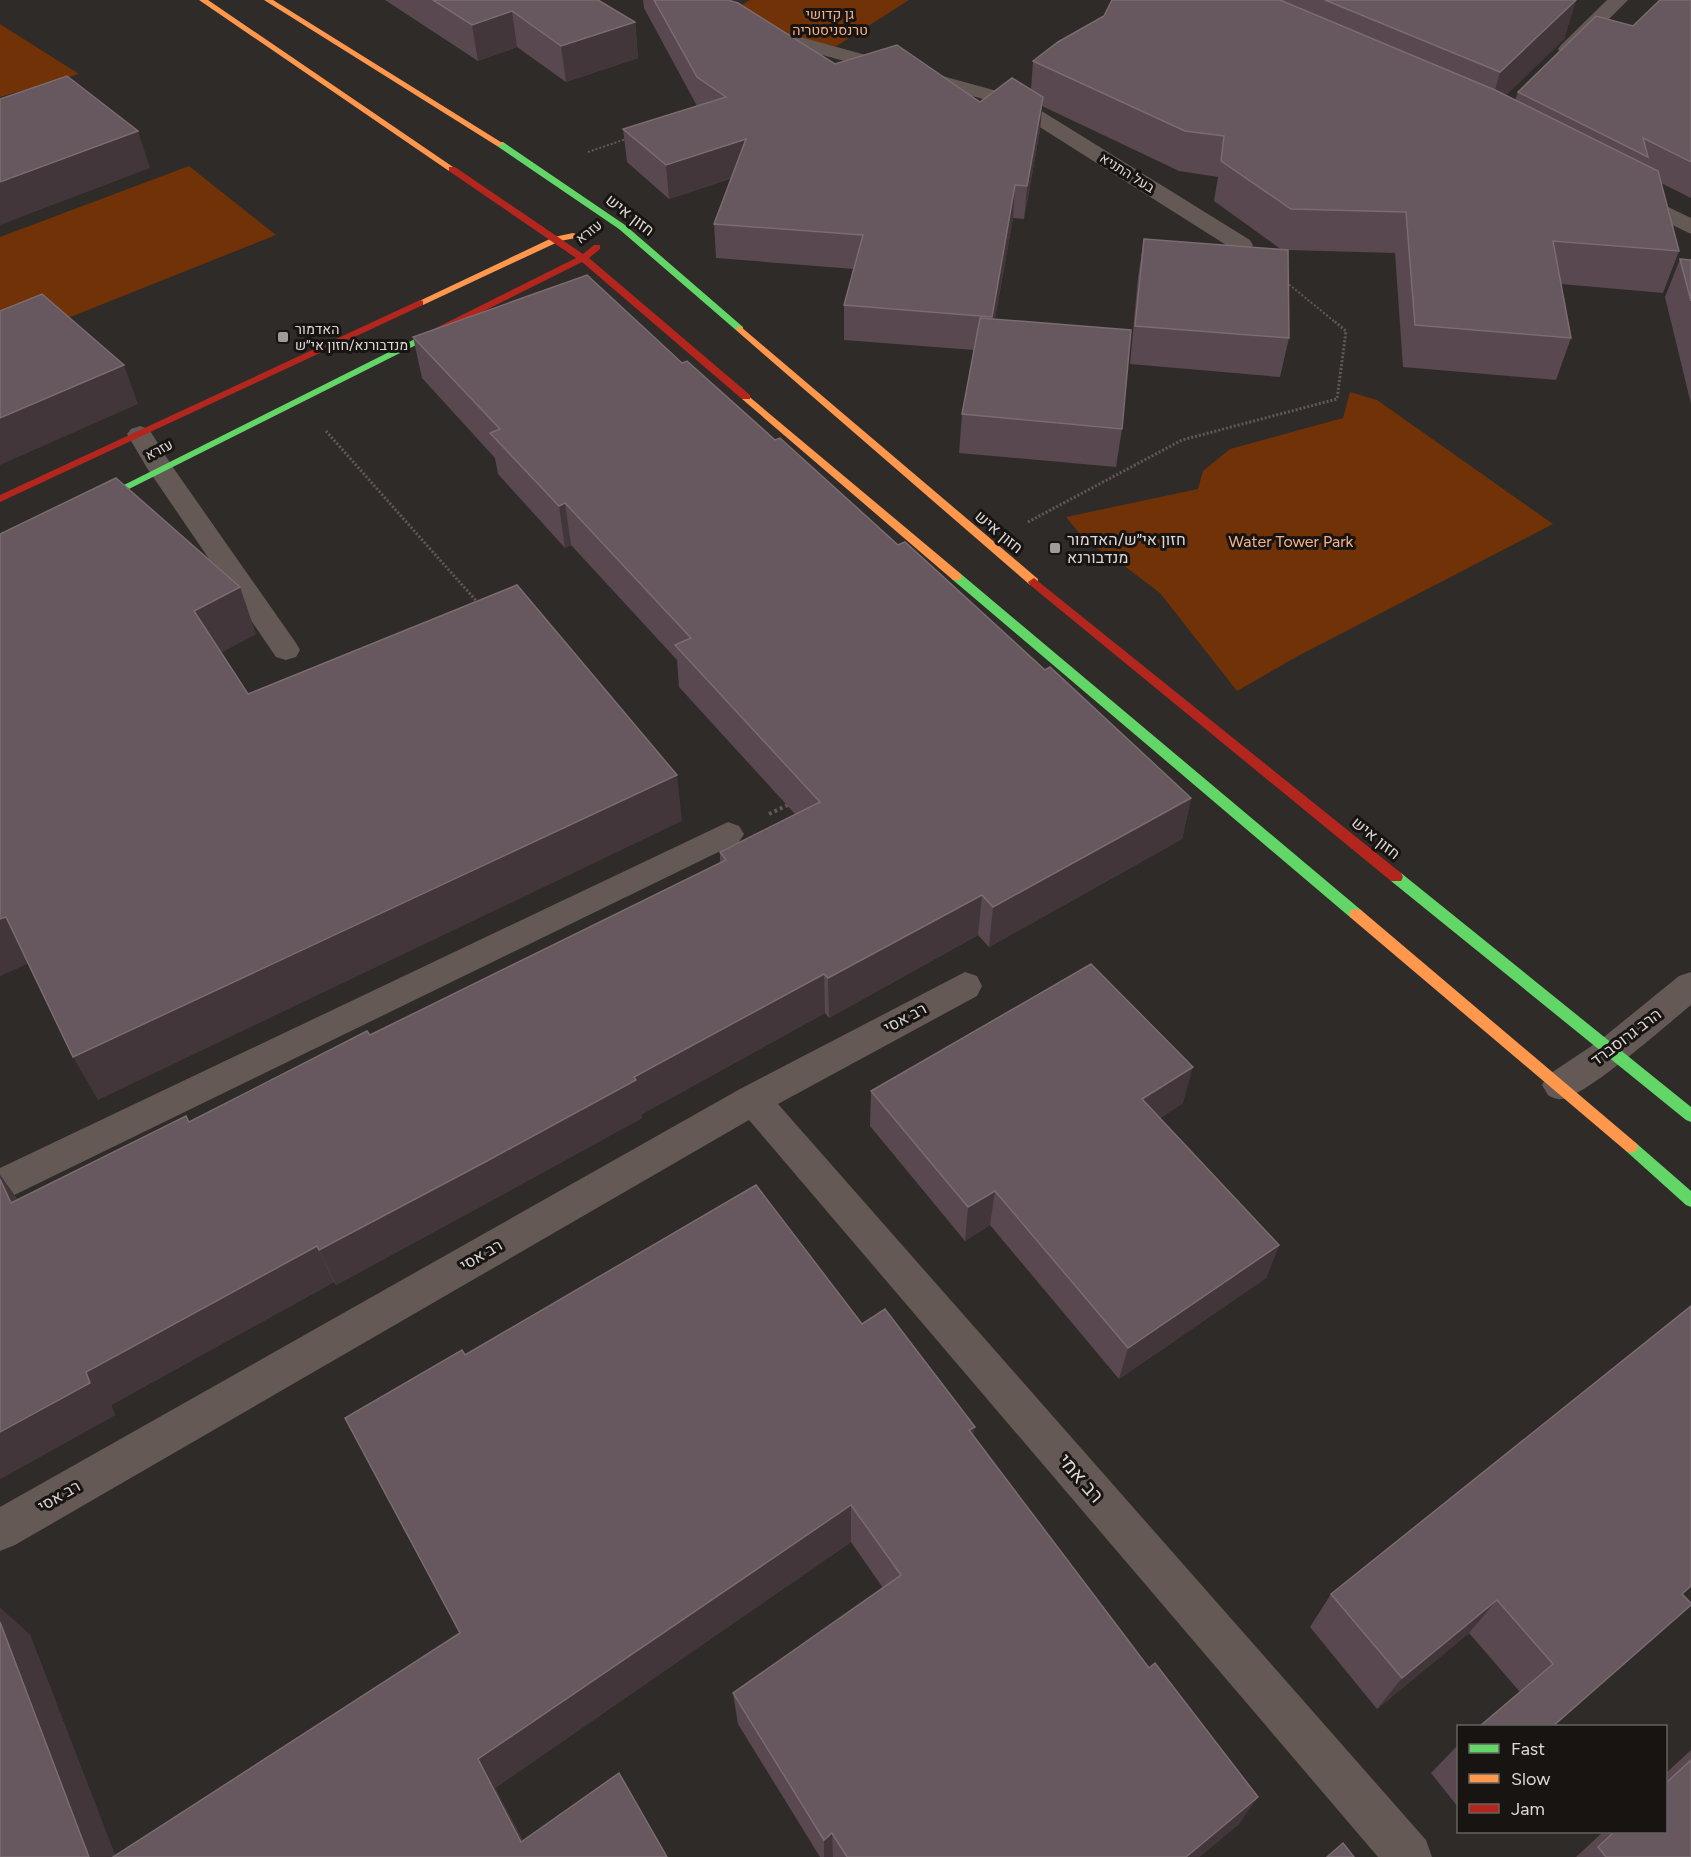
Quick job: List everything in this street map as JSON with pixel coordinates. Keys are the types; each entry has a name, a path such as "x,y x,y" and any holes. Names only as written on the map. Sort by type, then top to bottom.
{"street":[{"path":"202,0 241,13 583,258 1250,826 1560,1085 1691,1200"},
{"path":"1551,66 1618,0"},
{"path":"241,13 274,1"},
{"name":"חזון איש","path":"274,1 538,168 622,227 987,544 1691,1116"},
{"name":"בעל התניא","path":"743,27 1012,101 1242,245"},
{"path":"1012,101 1030,86"},
{"path":"1607,184 1691,227"},
{"name":"עזרא","path":"0,499 557,239 622,227"},
{"name":"עזרא","path":"70,514 583,258 622,227"},
{"path":"140,434 160,468 286,650"},
{"path":"0,1186 728,834"},
{"name":"רב אסי","path":"0,1530 753,1100 965,986"},
{"name":"הרב גרוסברד","path":"1560,1085 1611,1050 1691,986"},
{"name":"רב אמי","path":"753,1100 1409,1857"}],"path":[{"path":"538,168 640,135"},
{"path":"987,544 1182,440 1337,399 1346,331 1242,245"},
{"path":"298,399 485,611"},
{"path":"728,834 802,798"}],"green space":[{"name":"גן קדושי טרנסניסטריה","path":"750,0 909,0 835,47 717,20"},
{"path":"0,24 79,74 0,97"},
{"path":"189,166 276,235 0,345 0,237"},
{"name":"Water Tower Park","path":"1350,392 1377,400 1553,524 1298,656 1237,691 1160,593 1086,541 1066,517 1198,489 1203,471 1230,449 1343,418"}],"building":[{"path":"433,0 598,0 635,22 561,46 512,11 472,25"},
{"path":"654,0 728,0 738,3 835,64 897,45 980,102 1012,78 1043,97 1027,186 1015,185 992,317 844,305 863,235 714,224 746,139 666,165 623,129 726,97 697,77"},
{"path":"1112,0 1280,0 1495,90 1658,171 1679,251 1553,241 1571,338 1415,325 1406,212 1291,209 1221,161 1224,136 1185,131 1033,61 1058,42 1104,16"},
{"path":"1325,0 1576,0 1500,72"},
{"path":"1660,0 1691,0 1691,162 1643,138 1648,157 1518,92 1596,16 1633,26"},
{"path":"67,76 138,131 0,182 0,99"},
{"path":"1144,239 1288,250 1289,338 1135,326"},
{"path":"1680,259 1691,260 1691,301"},
{"path":"587,275 682,363 687,361 775,440 780,438 898,545 905,542 1045,670 1050,667 1191,798 993,907 982,895 828,978 824,974 634,1077 636,1080 487,1161 319,1250 317,1246 86,1372 90,1383 0,1432 0,1179 11,1203 186,1116 189,1122 367,1031 370,1035 726,860 720,852 820,802 675,645 691,638 565,503 559,506 490,433 500,429 413,337"},
{"path":"42,294 124,365 0,418 0,311"},
{"path":"980,318 1131,330 1122,429 962,414"},
{"path":"116,478 240,587 194,611 248,694 517,585 677,775 73,1057 6,917 0,919 0,534"},
{"path":"1091,964 1193,1067 1142,1099 1279,1245 1128,1348 995,1191 968,1207 871,1091"},
{"path":"756,1185 862,1324 885,1309 975,1427 969,1430 1149,1668 1155,1663 1258,1797 1186,1857 847,1857 832,1833 824,1840 733,1693 901,1575 851,1505 478,1759 521,1842 619,1773 667,1857 113,1857 460,1633 345,1418 462,1350 465,1355"},
{"path":"1691,1306 1691,1586 1682,1594 1691,1605 1554,1725 1481,1725 1553,1664 1497,1600 1402,1678 1331,1594"},
{"path":"0,1622 89,1857 0,1857"},
{"path":"1691,1760 1691,1857 1606,1857 1598,1847 1613,1833 1667,1833 1667,1782"},
{"path":"1343,1843 1354,1857 1327,1857"}],"traffic: fast":[{"path":"500,144 622,227 740,329"},
{"path":"87,506 439,330"},
{"path":"957,577 1356,914"},
{"path":"1396,877 1691,1116"},
{"path":"1631,1147 1691,1200"}],"traffic: slow":[{"path":"203,0 452,169"},
{"path":"268,0 500,144"},
{"path":"420,303 557,239 573,236"},
{"path":"740,329 1034,582"},
{"path":"746,397 957,577"},
{"path":"1356,914 1631,1147"}],"traffic: jam":[{"path":"452,169 583,258 746,397"},
{"path":"439,330 583,258 597,247"},
{"path":"0,499 420,303"},
{"path":"1034,582 1396,877"}],"place":[{"name":"האדמור מנדבורנא/חזון אי״ש","path":"283,337"},
{"name":"חזון אי״ש/האדמור מנדבורנא","path":"1055,548"}]}
